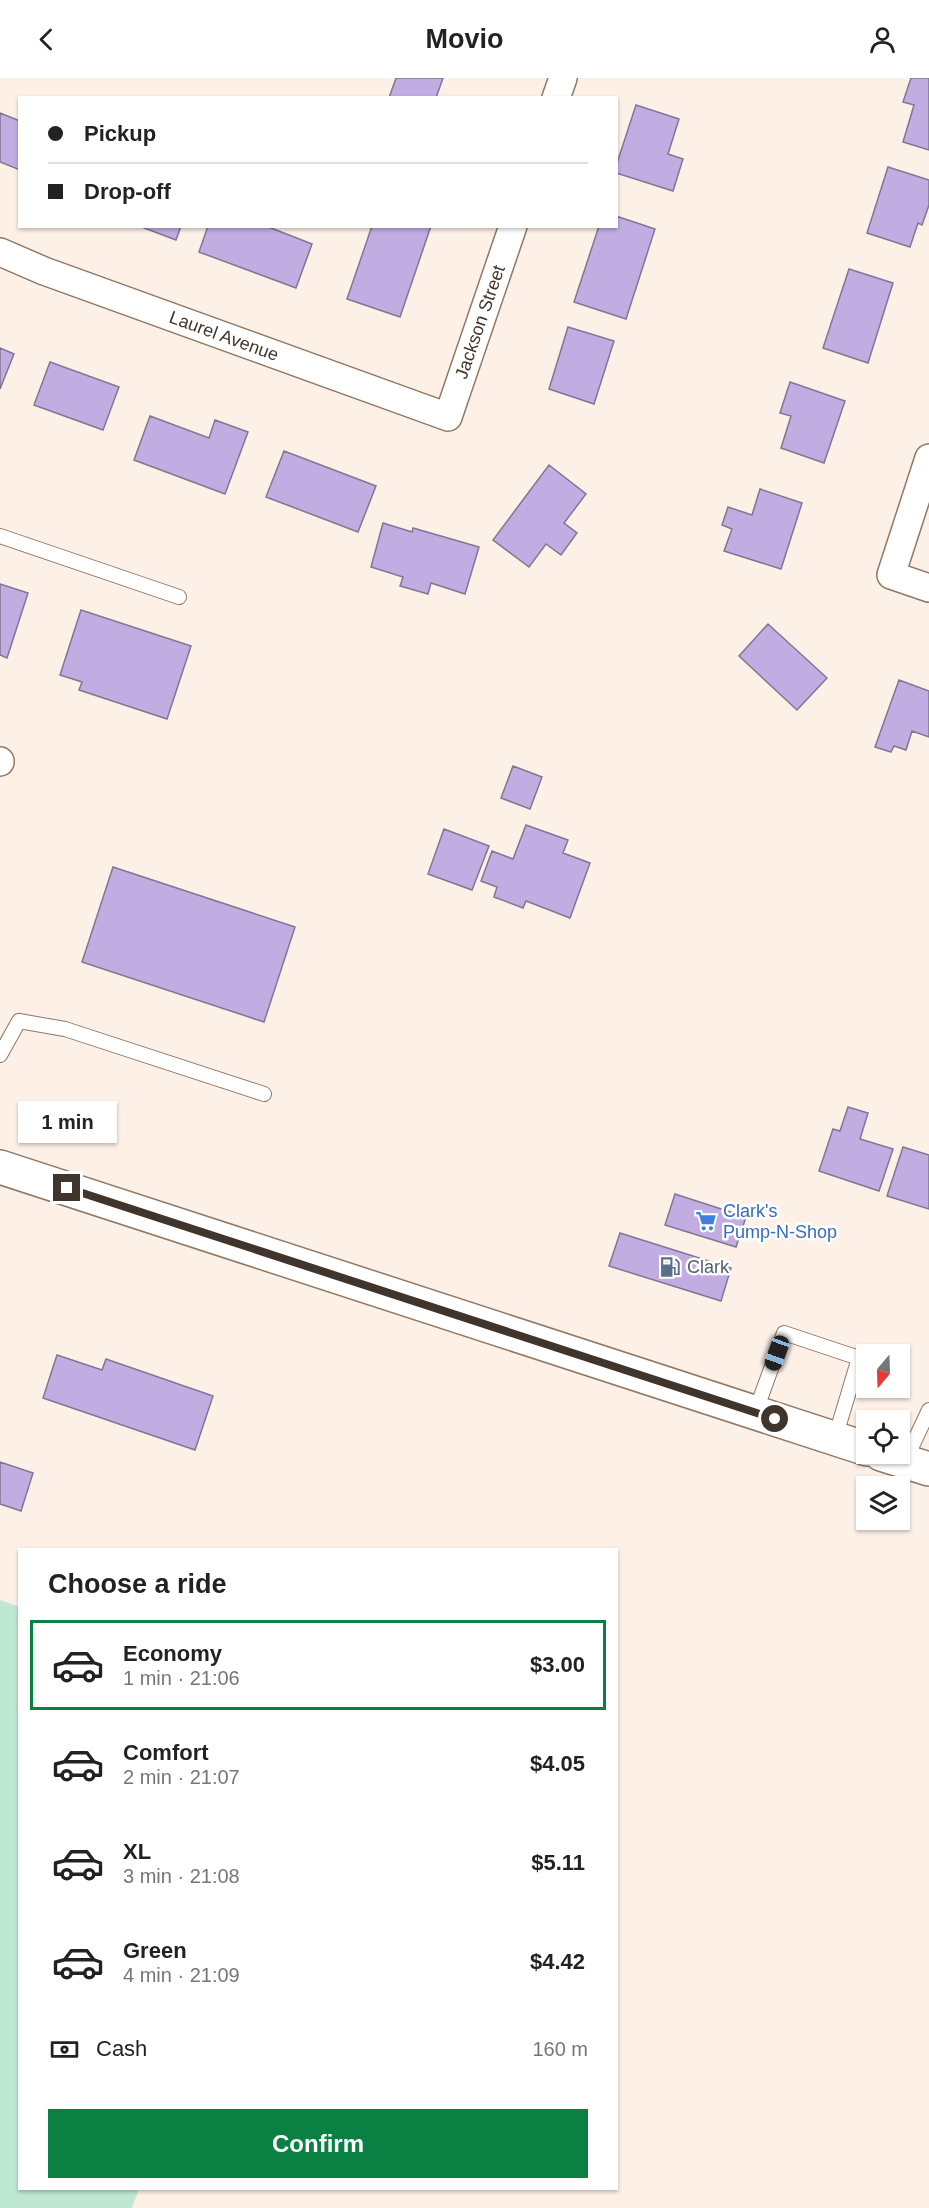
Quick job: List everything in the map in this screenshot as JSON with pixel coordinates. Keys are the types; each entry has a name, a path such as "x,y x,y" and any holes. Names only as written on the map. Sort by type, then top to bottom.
{"main road":[{"path":"0,1167 856,1445"}],"street":[{"path":"557,96 563,78"},
{"name":"Jackson Street","path":"448,417 512,228"},
{"name":"Laurel Avenue","path":"0,252 44,271 448,417"},
{"path":"929,458 891,575 929,588"}],"lane":[{"path":"0,536 179,597"},
{"path":"0,1055 19,1021 65,1029 264,1094"},
{"path":"755,1413 784,1333 859,1358 835,1438"},
{"path":"910,1450 929,1410"}],"green space":[{"path":"0,1600 18,1606 18,2190 139,2190 132,2208 0,2208"}],"building":[{"path":"396,78 443,78 437,96 390,96"},
{"path":"911,78 929,78 929,150 903,142 914,105 903,102"},
{"path":"636,105 679,119 668,154 683,159 673,191 618,174 618,160"},
{"path":"0,113 18,120 18,169 0,162"},
{"path":"888,167 929,180 929,205 922,225 918,223 910,247 867,233"},
{"path":"618,217 655,229 626,319 574,302 598,228 618,228"},
{"path":"144,228 180,228 176,240"},
{"path":"207,228 271,228 312,244 296,288 199,252"},
{"path":"371,228 430,228 400,317 347,299"},
{"path":"849,269 893,283 868,363 823,348"},
{"path":"568,327 614,341 594,404 549,389"},
{"path":"0,348 14,354 0,389"},
{"path":"50,362 119,387 103,430 34,405"},
{"path":"790,382 845,401 824,463 781,448 791,416 780,413"},
{"path":"150,416 209,438 215,420 248,432 225,494 134,460"},
{"path":"284,451 376,486 358,532 266,497"},
{"path":"549,465 586,494 564,523 577,533 561,555 546,544 529,567 493,540"},
{"path":"760,489 802,503 781,569 724,551 732,529 722,525 728,507 752,515"},
{"path":"383,523 412,532 413,528 479,547 465,594 431,583 428,594 400,586 403,577 371,567"},
{"path":"0,584 28,593 7,658 0,655"},
{"path":"81,610 191,646 167,719 79,690 82,682 60,675"},
{"path":"768,624 827,678 797,710 739,656"},
{"path":"899,680 929,691 929,737 912,731 906,750 894,746 891,752 875,747"},
{"path":"513,766 542,777 530,809 501,798"},
{"path":"526,825 568,840 563,853 590,863 570,918 526,901 523,908 494,897 497,887 481,881 492,851 513,859"},
{"path":"444,829 489,846 472,890 428,874"},
{"path":"113,867 295,927 264,1022 82,962"},
{"path":"848,1107 868,1113 860,1139 893,1149 879,1191 819,1171 833,1129 840,1131"},
{"path":"903,1147 929,1155 929,1209 887,1196"},
{"name":"Clark's Pump-N-Shop","path":"675,1194 746,1217 736,1247 665,1225"},
{"name":"Clark","path":"620,1233 731,1268 721,1301 609,1266"},
{"path":"57,1355 102,1370 106,1359 213,1396 195,1450 43,1398"},
{"path":"0,1462 33,1473 21,1511 0,1504"}],"place":[{"name":"Clark's Pump-N-Shop","path":"706,1221"},
{"name":"Clark","path":"670,1267"}],"route":[{"path":"67,1188 775,1419"}]}
